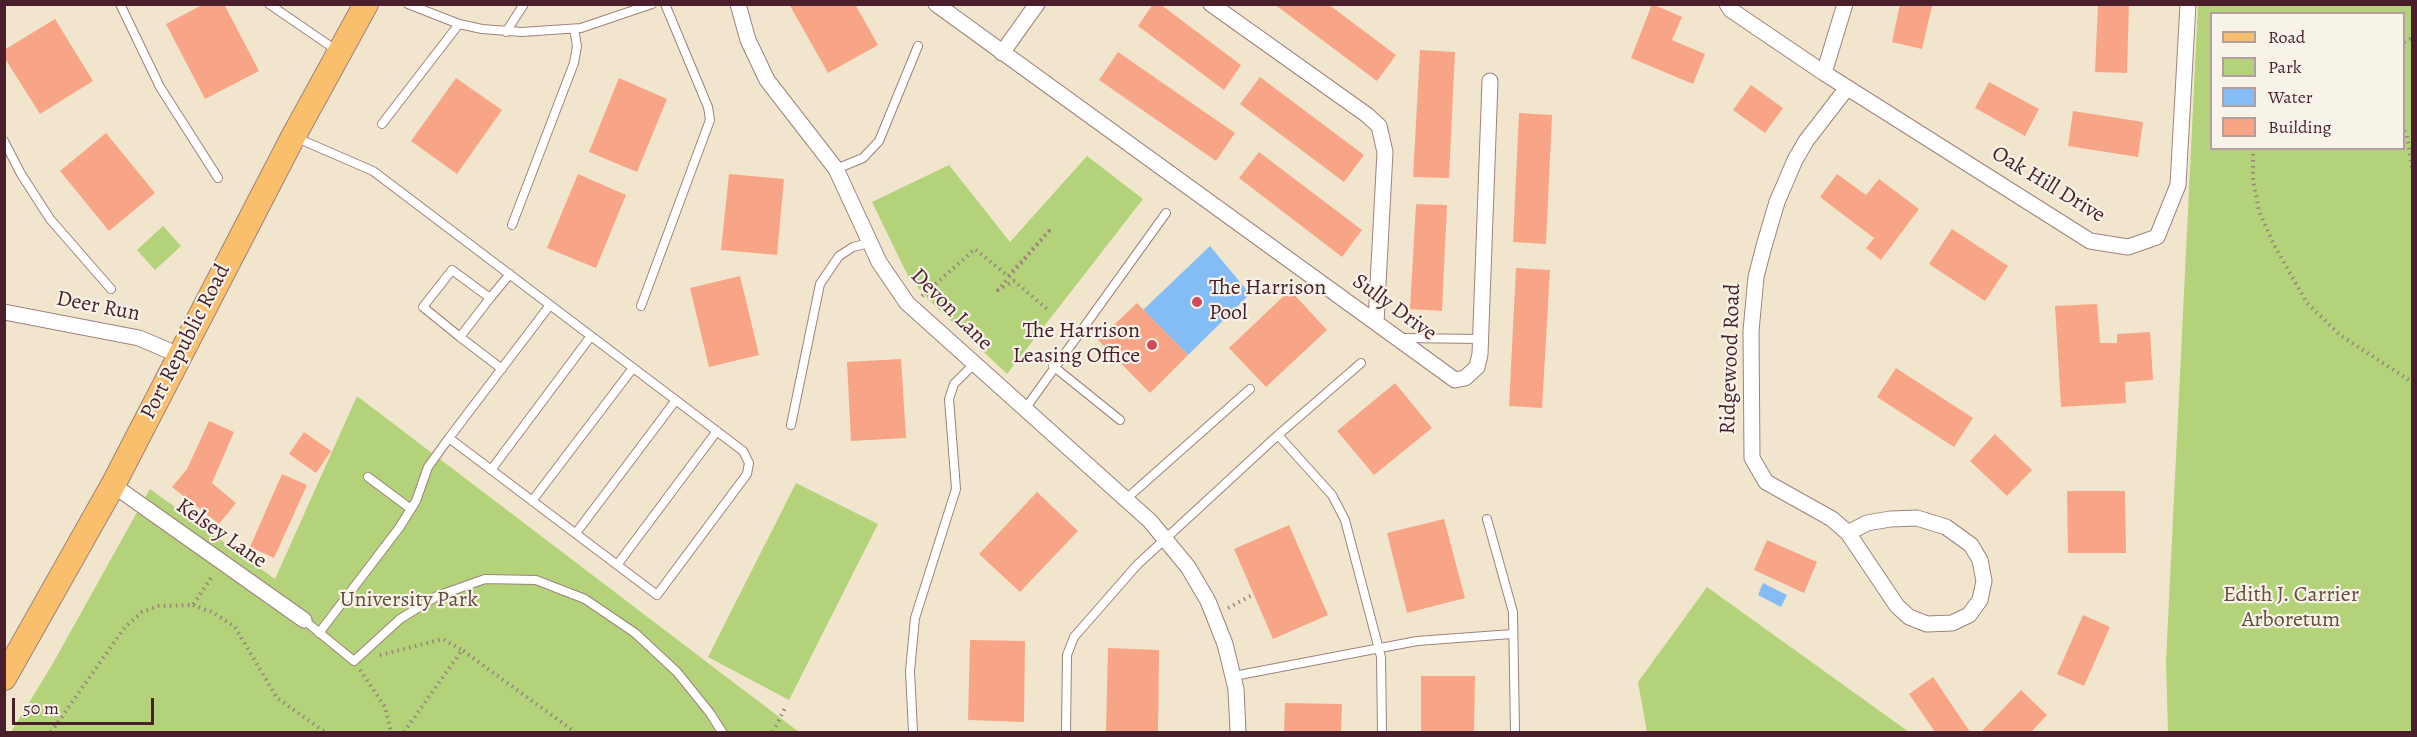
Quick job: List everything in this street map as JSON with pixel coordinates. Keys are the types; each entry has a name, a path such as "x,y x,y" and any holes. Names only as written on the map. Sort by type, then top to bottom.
{"main road":[{"name":"Port Republic Road","path":"4,678 113,485 293,136 366,4"}],"street":[{"name":"Devon Lane","path":"738,4 748,40 767,80 836,169 869,243 889,278 910,306 973,365 1126,499 1166,538 1188,567 1214,615 1234,676 1238,732"},
{"name":"Sully Drive","path":"936,4 1455,380 1465,378 1478,367 1481,339 1490,81"},
{"path":"1211,4 1367,115 1379,126 1385,152 1376,322"},
{"name":"Oak Hill Drive","path":"1727,4 1731,10 1824,73 2090,241 2128,247 2157,237 2178,185 2188,4"},
{"path":"1824,73 1845,4"},
{"path":"1002,52 1030,7"},
{"name":"Ridgewood Road","path":"1848,88 1806,141 1795,160 1780,195 1764,246 1752,308 1750,452 1760,475 1774,488 1832,519 1848,533 1897,606 1915,620 1933,625 1952,623 1969,615 1980,600 1984,580 1980,560 1971,546 1946,527 1917,518 1890,519 1867,523 1848,533"},
{"name":"Deer Run","path":"4,312 139,338 179,355"},
{"name":"Kelsey Lane","path":"113,485 304,620"}],"lane":[{"path":"120,4 160,87 218,178"},
{"path":"269,4 339,53"},
{"path":"408,4 459,24 506,32 574,29 601,23 652,4"},
{"path":"506,32 524,4"},
{"path":"641,306 710,120 708,107 665,4"},
{"path":"382,124 459,24"},
{"path":"512,225 574,63 577,46 574,29"},
{"path":"836,169 863,158 879,141 918,46"},
{"path":"293,136 373,171 743,451 749,463 747,474 735,493 657,595 449,438"},
{"path":"4,141 26,182 50,219 111,290"},
{"path":"1024,410 1053,366 1166,213"},
{"path":"791,424 820,284 839,256 853,247 869,243"},
{"path":"490,298 452,270 423,307 502,369"},
{"path":"460,336 510,274"},
{"path":"319,633 411,509 428,467 550,305"},
{"path":"491,470 591,336"},
{"path":"1398,338 1481,339"},
{"path":"1066,732 1070,645 1137,565 1278,435 1362,363"},
{"path":"914,732 910,671 915,618 956,489 949,399 954,384 973,365"},
{"path":"1053,366 1120,420"},
{"path":"532,501 633,368"},
{"path":"1126,499 1250,389"},
{"path":"576,533 675,400"},
{"path":"617,565 717,431"},
{"path":"1278,435 1332,495 1343,512 1379,647 1383,674 1382,732"},
{"path":"368,477 411,509"},
{"path":"1487,519 1511,597 1515,732"},
{"path":"304,620 354,662 400,619 437,596 485,579 536,580 585,599 635,633 677,672 710,713 722,732"},
{"path":"1234,676 1379,647 1512,633"}],"path":[{"path":"2405,133 2412,168"},
{"path":"2253,150 2253,180 2259,211 2307,303 2346,340 2412,382"},
{"path":"910,306 975,249 1008,276 1049,231 998,290 1014,280 1048,310"},
{"path":"193,605 222,562"},
{"path":"1214,615 1254,594"},
{"path":"51,732 125,627 142,612 159,606 193,605 214,613 235,627 277,698 325,732"},
{"path":"391,732 385,707 354,662 443,639 462,650 575,732"},
{"path":"404,732 462,650"},
{"path":"772,732 785,708"}],"green space":[{"name":"Edith J. Carrier Arboretum","path":"2198,5 2412,5 2412,732 2168,732 2166,662"},
{"path":"1087,156 1143,199 1007,374 928,299 908,276 872,202 949,165 1010,242"},
{"path":"163,226 181,246 155,270 137,250"},
{"name":"University Park","path":"357,396 799,732 11,732 52,665 150,489 275,579"},
{"path":"796,483 878,524 789,700 708,657"},
{"path":"1707,587 1909,732 1647,732 1638,682"}],"water":[{"name":"The Harrison Pool","path":"1210,246 1250,294 1188,355 1143,310"},
{"path":"1763,583 1787,595 1781,607 1758,595"}],"building":[{"path":"204,4 224,4 259,71 205,99 166,24"},
{"path":"789,4 855,4 878,45 828,73"},
{"path":"1153,4 1160,4 1241,65 1224,90 1138,26"},
{"path":"1274,4 1328,4 1396,55 1377,81"},
{"path":"1652,4 1682,17 1672,40 1705,54 1693,84 1631,58"},
{"path":"1900,4 1932,6 1922,49 1892,42"},
{"path":"2098,4 2129,4 2127,73 2095,72"},
{"path":"55,19 93,81 40,114 4,57 4,50"},
{"path":"1420,50 1455,52 1449,178 1413,177"},
{"path":"1118,52 1235,133 1216,161 1099,80"},
{"path":"1260,77 1364,155 1344,182 1240,104"},
{"path":"456,78 502,110 457,174 411,141"},
{"path":"619,78 667,99 637,172 589,152"},
{"path":"1989,82 2039,109 2025,136 1975,108"},
{"path":"1751,85 1783,108 1765,133 1733,110"},
{"path":"2073,111 2143,122 2138,157 2068,146"},
{"path":"1519,113 1552,115 1546,244 1513,242"},
{"path":"106,133 155,193 109,231 60,171"},
{"path":"1259,152 1362,230 1342,257 1239,178"},
{"path":"578,174 626,195 596,268 547,248"},
{"path":"729,174 784,179 777,255 721,250"},
{"path":"1837,174 1866,195 1879,179 1919,209 1881,260 1866,248 1874,238 1820,197"},
{"path":"1416,204 1447,205 1442,311 1410,309"},
{"path":"1952,229 2008,266 1985,301 1929,264"},
{"path":"1516,268 1550,270 1542,408 1509,406"},
{"path":"740,276 759,355 709,367 690,288"},
{"path":"1290,290 1327,330 1266,387 1229,348"},
{"path":"1137,303 1188,355 1150,393 1098,340"},
{"path":"2097,304 2100,343 2117,343 2117,334 2150,332 2153,380 2125,382 2126,403 2061,407 2055,306"},
{"path":"901,359 906,438 851,441 847,362"},
{"path":"1896,368 1973,418 1954,447 1877,397"},
{"path":"1395,383 1432,428 1374,475 1337,431"},
{"path":"209,421 234,432 212,483 236,503 219,524 172,487 187,469"},
{"path":"304,432 331,451 316,473 289,454"},
{"path":"1995,434 2032,470 2007,496 1970,461"},
{"path":"282,474 307,485 274,558 250,547"},
{"path":"2067,491 2125,491 2126,553 2068,553"},
{"path":"1037,492 1078,531 1020,592 979,554"},
{"path":"1444,519 1465,598 1407,613 1387,533"},
{"path":"1289,525 1328,615 1273,639 1234,549"},
{"path":"1767,540 1817,562 1804,593 1754,570"},
{"path":"2083,615 2110,627 2084,686 2057,674"},
{"path":"970,640 1025,641 1024,722 968,720"},
{"path":"1108,648 1159,650 1158,732 1106,732"},
{"path":"1421,676 1475,676 1474,732 1421,732"},
{"path":"1933,677 1970,732 1935,732 1909,694"},
{"path":"2021,690 2047,715 2031,732 1981,732"},
{"path":"1285,703 1342,704 1341,732 1284,732"}],"place":[{"name":"The Harrison Pool","path":"1197,302"},
{"name":"The Harrison Leasing Office","path":"1152,345"}]}
